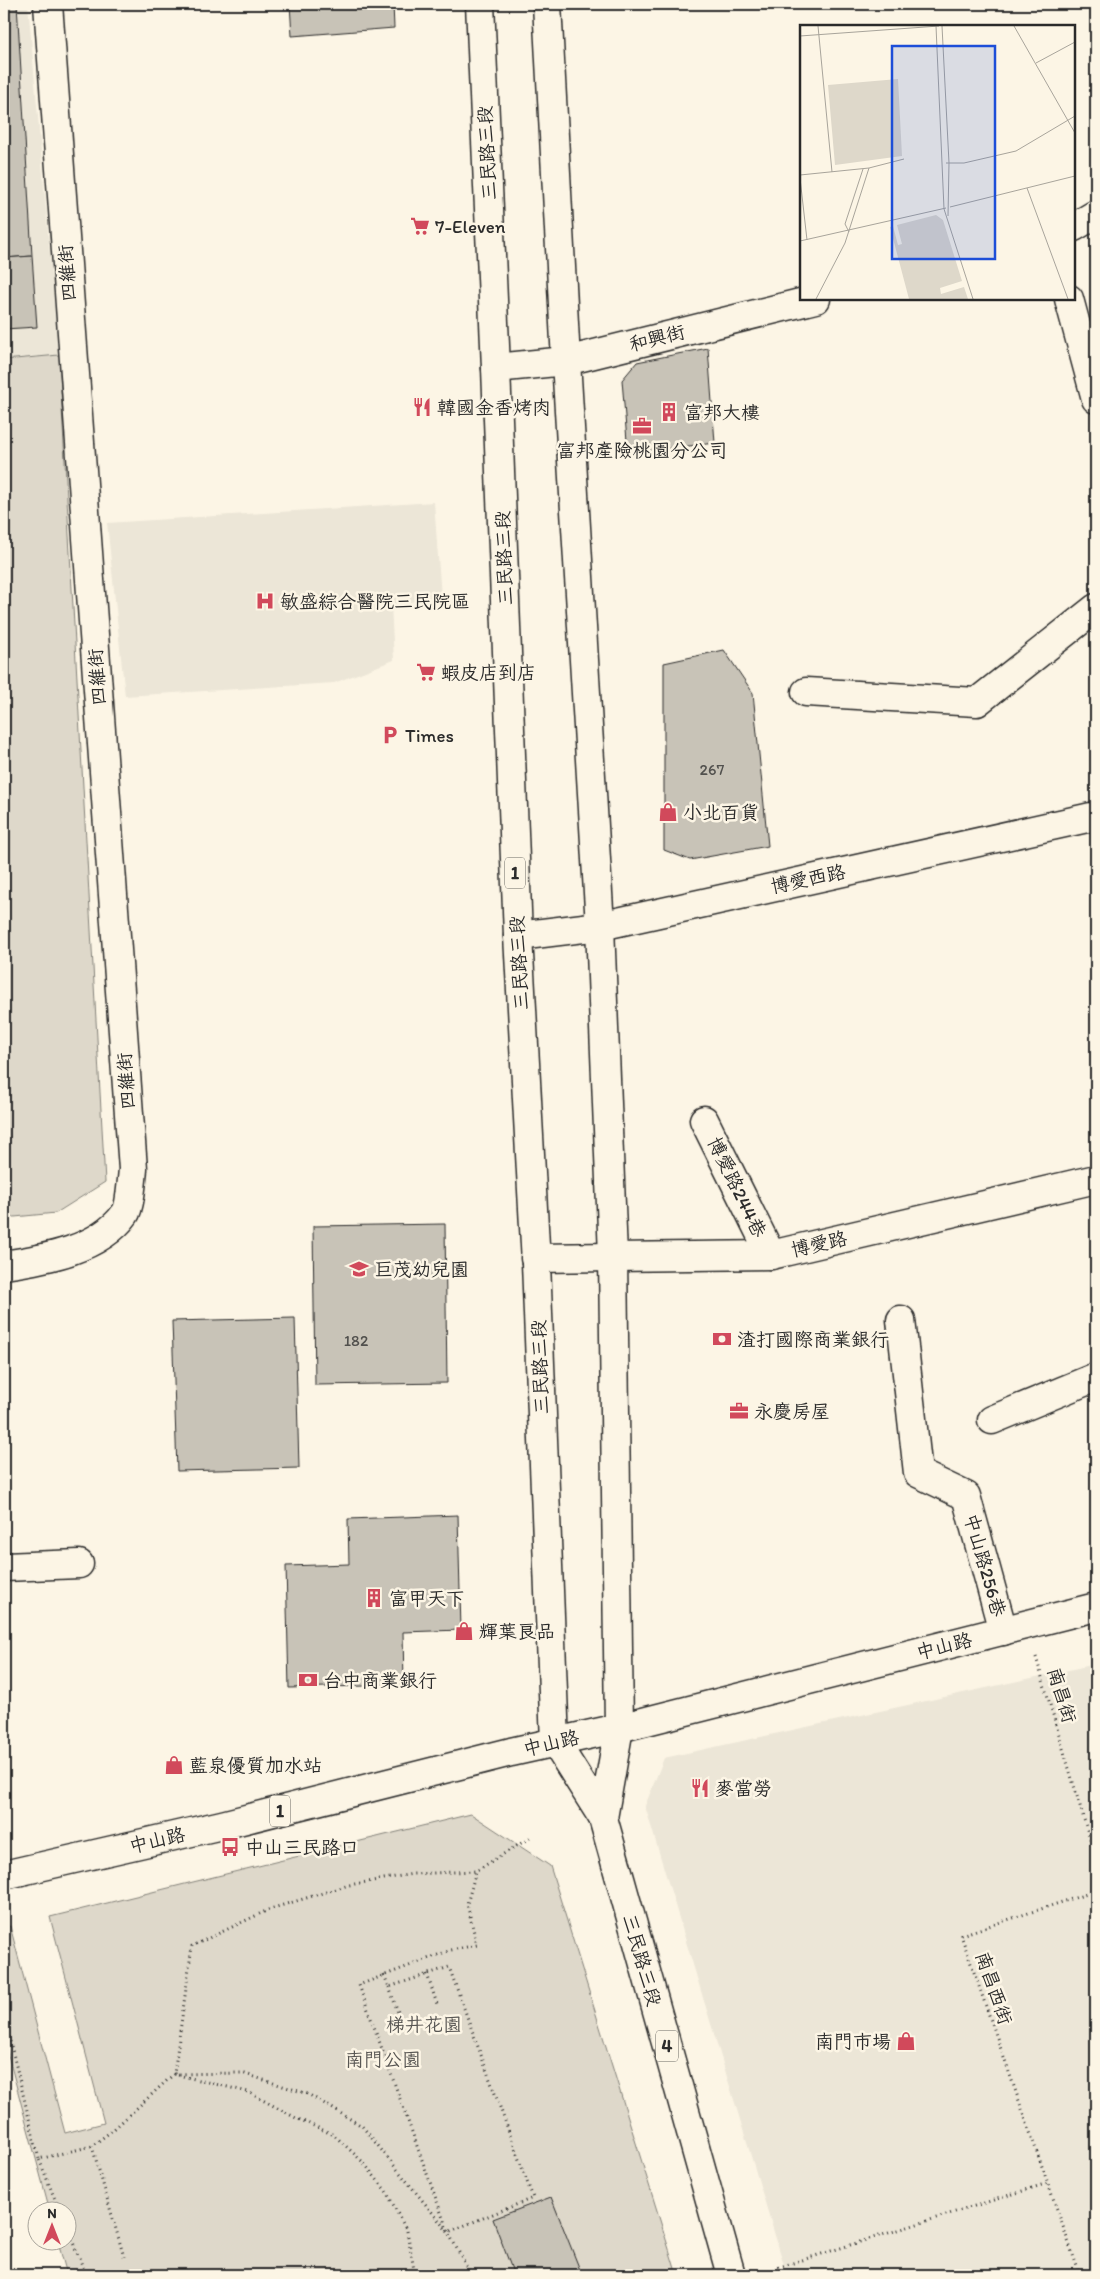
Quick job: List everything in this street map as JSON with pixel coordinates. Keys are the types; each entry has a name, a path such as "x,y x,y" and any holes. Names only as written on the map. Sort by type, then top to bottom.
{"main road":[{"name":"四維街","path":"4,1265 52,1258 98,1239 126,1213 133,1169 48,4"},
{"name":"三民路三段","path":"480,4 518,936 535,1258 555,1742 603,1818 731,2275"},
{"name":"三民路三段","path":"547,4 566,361 600,926 613,1256 619,1728 603,1818"},
{"path":"1075,226 1096,214"},
{"name":"和興街","path":"496,368 566,361 812,300"},
{"path":"1069,300 1094,386"},
{"path":"806,692 977,702 1096,608"},
{"name":"博愛西路","path":"518,936 600,926 1096,816"},
{"name":"博愛路244巷","path":"704,1120 771,1255"},
{"name":"博愛路","path":"535,1258 771,1255 1096,1179"},
{"name":"中山路256巷","path":"900,1320 918,1473 966,1496 1015,1628"},
{"path":"992,1420 1096,1377"},
{"path":"4,1567 79,1564"},
{"name":"中山路","path":"4,1876 619,1728 1096,1607"}],"path":[{"name":"南昌街","path":"1015,1628 1096,1860"},
{"path":"39,2159 92,2146 114,2129 174,2074 192,1946 270,1909 349,1885 413,1874 476,1871 532,1837"},
{"path":"471,2275 448,2232 359,1985 451,1950 478,1945 467,1904 476,1871"},
{"name":"南昌西街","path":"1080,2275 961,1935 1096,1891"},
{"path":"389,1987 449,1967 533,2198 448,2232"},
{"path":"427,1974 436,2004"},
{"path":"384,1975 399,2016"},
{"path":"4,2017 39,2159 56,2202"},
{"path":"174,2074 242,2073 308,2094 362,2126 448,2232"},
{"path":"174,2074 248,2092 296,2118 334,2135 364,2163 386,2191 407,2231 415,2275"},
{"path":"92,2146 124,2257"},
{"path":"764,2272 1048,2184"},
{"path":"77,2252 86,2275"}],"shaded area":[{"path":"4,4 28,4 59,355 4,360"},
{"name":"敏盛綜合醫院三民院區","path":"434,502 441,597 391,605 394,660 334,683 125,696 107,523"},
{"name":"南門市場","path":"1096,1664 1096,2275 787,2275 645,1806 664,1758"}],"green space":[{"path":"59,355 105,1182 56,1213 4,1218 4,360"},
{"name":"南門公園","path":"471,1814 550,1866 677,2275 67,2275 61,2252 78,2252 78,2202 48,2202 4,2040 4,1928 10,1926 65,2133 104,2123 50,1917"}],"building":[{"path":"4,4 17,4 32,256 4,258"},
{"path":"290,4 393,4 394,28 292,36"},
{"path":"32,256 37,327 4,329 4,258"},
{"name":"富邦大樓","path":"708,348 715,443 628,453 622,380 637,362"},
{"path":"724,650 753,693 768,846 690,860 664,850 664,663"},
{"path":"445,1224 447,1383 315,1385 313,1226"},
{"path":"295,1318 299,1468 177,1471 172,1321"},
{"name":"富甲天下","path":"458,1515 461,1630 403,1632 404,1685 289,1688 286,1566 349,1564 348,1519"},
{"path":"551,2197 582,2275 514,2275 493,2219"}],"place":[{"name":"7-Eleven","path":"420,226"},
{"name":"韓國金香烤肉","path":"422,407"},
{"name":"富邦大樓","path":"669,412"},
{"name":"富邦產險桃園分公司","path":"642,426"},
{"name":"敏盛綜合醫院三民院區","path":"265,601"},
{"name":"蝦皮店到店","path":"426,672"},
{"name":"Times","path":"390,735"},
{"name":"小北百貨","path":"668,812"},
{"name":"巨茂幼兒園","path":"359,1269"},
{"name":"渣打國際商業銀行","path":"722,1339"},
{"name":"永慶房屋","path":"739,1411"},
{"name":"富甲天下","path":"374,1598"},
{"name":"輝葉良品","path":"464,1631"},
{"name":"台中商業銀行","path":"308,1680"},
{"name":"藍泉優質加水站","path":"174,1765"},
{"name":"麥當勞","path":"700,1788"},
{"name":"中山三民路口","path":"230,1847"},
{"name":"南門市場","path":"906,2041"}],"park label":[{"name":"梯井花園","path":"424,2024"}]}
